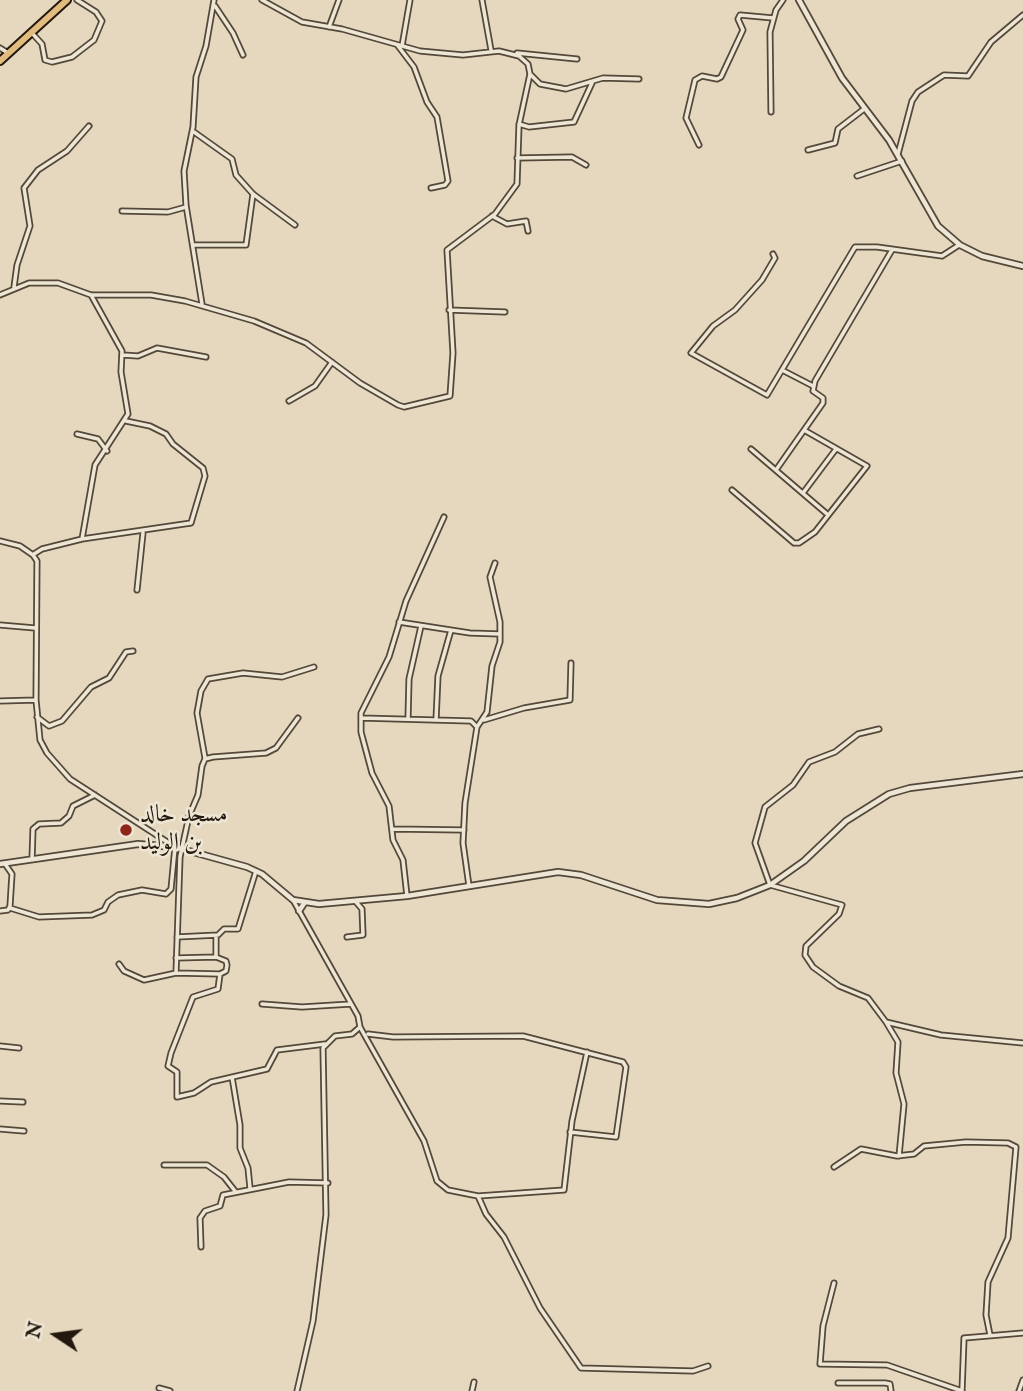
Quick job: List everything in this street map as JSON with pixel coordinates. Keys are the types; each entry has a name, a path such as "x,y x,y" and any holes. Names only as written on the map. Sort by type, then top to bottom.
{"main road":[{"path":"0,61 67,0"}],"street":[{"path":"31,32 42,44 45,60 52,62 72,57 94,40 102,21 96,12 77,0"},
{"path":"262,0 298,21 438,54 463,55 491,50 576,59"},
{"path":"329,27 339,0"},
{"path":"410,0 399,45 414,67 427,102 437,117 448,181 445,185 431,188"},
{"path":"482,0 491,50"},
{"path":"771,112 770,41 773,18 783,0"},
{"path":"799,0 842,78 898,154 930,215 960,245 989,259 1023,266"},
{"path":"214,2 243,55"},
{"path":"202,305 186,207 184,171 193,130 196,77 206,46 214,2"},
{"path":"699,145 686,118 695,79 702,76 717,79 721,77 742,33 738,19 740,15 773,18"},
{"path":"898,154 912,101 918,92 944,75 968,76 991,41 1023,15"},
{"path":"0,48 8,53"},
{"path":"0,295 13,287 29,283 58,283 91,295 166,296 264,325 314,348 360,383 404,407 450,396 453,353 447,250 492,216 517,184 519,124 530,74 528,64 511,53"},
{"path":"530,74 540,84 566,89 603,78 639,79"},
{"path":"519,124 534,127 574,122 592,83"},
{"path":"808,150 835,143 838,129 864,109"},
{"path":"13,287 16,265 30,226 23,196 24,188 38,170 67,151 89,126"},
{"path":"193,130 198,138 232,159 236,175 253,194 295,225"},
{"path":"517,158 572,158 586,165"},
{"path":"857,176 901,161"},
{"path":"194,245 246,245 253,194"},
{"path":"122,211 150,213 186,207"},
{"path":"492,216 507,224 526,221 528,232"},
{"path":"773,254 775,258 762,280 735,310 712,326 691,354 767,395 855,247 942,256 960,245"},
{"path":"813,386 892,250"},
{"path":"82,540 90,481 95,465 107,451 117,429 126,421 128,414 121,372 123,355 91,295"},
{"path":"449,310 505,312"},
{"path":"123,355 138,356 157,348 206,357"},
{"path":"289,401 315,386 332,362"},
{"path":"776,470 823,402 813,386 782,370"},
{"path":"33,555 42,549 82,540 190,524 205,476 198,462 173,444 166,434 126,421"},
{"path":"732,490 796,544 815,532 827,514 867,470 867,466 804,430"},
{"path":"77,434 98,439 107,451"},
{"path":"751,449 827,514"},
{"path":"803,493 836,449"},
{"path":"407,896 403,860 393,839 389,806 372,773 361,732 361,718 389,657 416,577 444,517"},
{"path":"137,590 143,533"},
{"path":"0,541 20,546 33,555 38,574 35,628 40,740 55,765 95,795 178,848"},
{"path":"484,720 500,634 490,577 495,563"},
{"path":"399,622 500,634"},
{"path":"0,625 35,628"},
{"path":"408,719 409,679 421,626"},
{"path":"436,720 438,676 451,630"},
{"path":"37,717 49,726 61,721 91,687 109,678 127,652 133,651"},
{"path":"469,886 464,830 465,803 477,727 484,720 524,708 570,700 571,663"},
{"path":"0,911 9,908 38,917 92,915 104,910 114,896 142,890 166,894 171,889 178,848 205,759 197,713 201,691 208,680 243,673 282,677 314,667"},
{"path":"0,701 37,700"},
{"path":"205,759 266,753 282,742 298,718"},
{"path":"361,718 471,721 477,727"},
{"path":"770,885 755,843 765,807 793,785 809,762 835,752 858,734 879,729"},
{"path":"293,900 356,902 558,872 581,876 657,900 702,904 724,902 770,885 797,866 846,821 889,794 910,788 1023,774"},
{"path":"33,861 33,829 39,824 61,824 69,816 73,806 95,795"},
{"path":"393,829 464,830"},
{"path":"2,864 127,844 178,848 256,871 293,900 351,1004 360,1027 425,1141 441,1187 478,1196 564,1190 570,1132 587,1052"},
{"path":"176,973 178,848"},
{"path":"2,864 12,874 9,908"},
{"path":"177,937 216,936 226,928 238,929 256,871"},
{"path":"770,885 841,904 843,907 806,946 805,955 813,967 839,986 868,998 898,1042 896,1073 904,1104 899,1156"},
{"path":"299,911 305,902"},
{"path":"347,937 363,935 362,909 356,902"},
{"path":"216,936 216,957"},
{"path":"119,964 124,971 145,980 176,973 220,974 226,971 226,961 216,957 176,958"},
{"path":"220,974 219,988 193,997 168,1066 169,1070 177,1072 177,1097 194,1093 212,1082 267,1069 277,1050 325,1044 335,1036 352,1034 360,1027"},
{"path":"262,1004 302,1007 351,1004"},
{"path":"886,1022 941,1035 1009,1044 1023,1043"},
{"path":"366,1034 393,1037 523,1036 620,1061 626,1067 617,1134 614,1137 570,1132"},
{"path":"297,1391 317,1298 328,1183 322,1054 325,1044"},
{"path":"0,1046 19,1048"},
{"path":"232,1077 240,1125 240,1147 248,1168 250,1188"},
{"path":"0,1101 23,1102"},
{"path":"0,1129 24,1131"},
{"path":"834,1167 861,1149 899,1156 914,1154 923,1146 966,1142 1008,1143 1018,1150 1008,1238 988,1282 986,1315 990,1335"},
{"path":"164,1165 206,1165 224,1177 235,1191"},
{"path":"201,1247 202,1214 220,1206 223,1195 250,1188 310,1180 328,1183"},
{"path":"478,1196 540,1308 581,1368 692,1371 708,1366"},
{"path":"834,1283 823,1326 820,1364 887,1365 962,1391 963,1339 1023,1333"},
{"path":"1019,1391 1023,1380"},
{"path":"472,1391 474,1382"},
{"path":"838,1383 885,1382 891,1384 891,1391"},
{"path":"159,1388 170,1391"}],"place":[{"name":"مسجد خالد بن الوليد","path":"126,830"}]}
